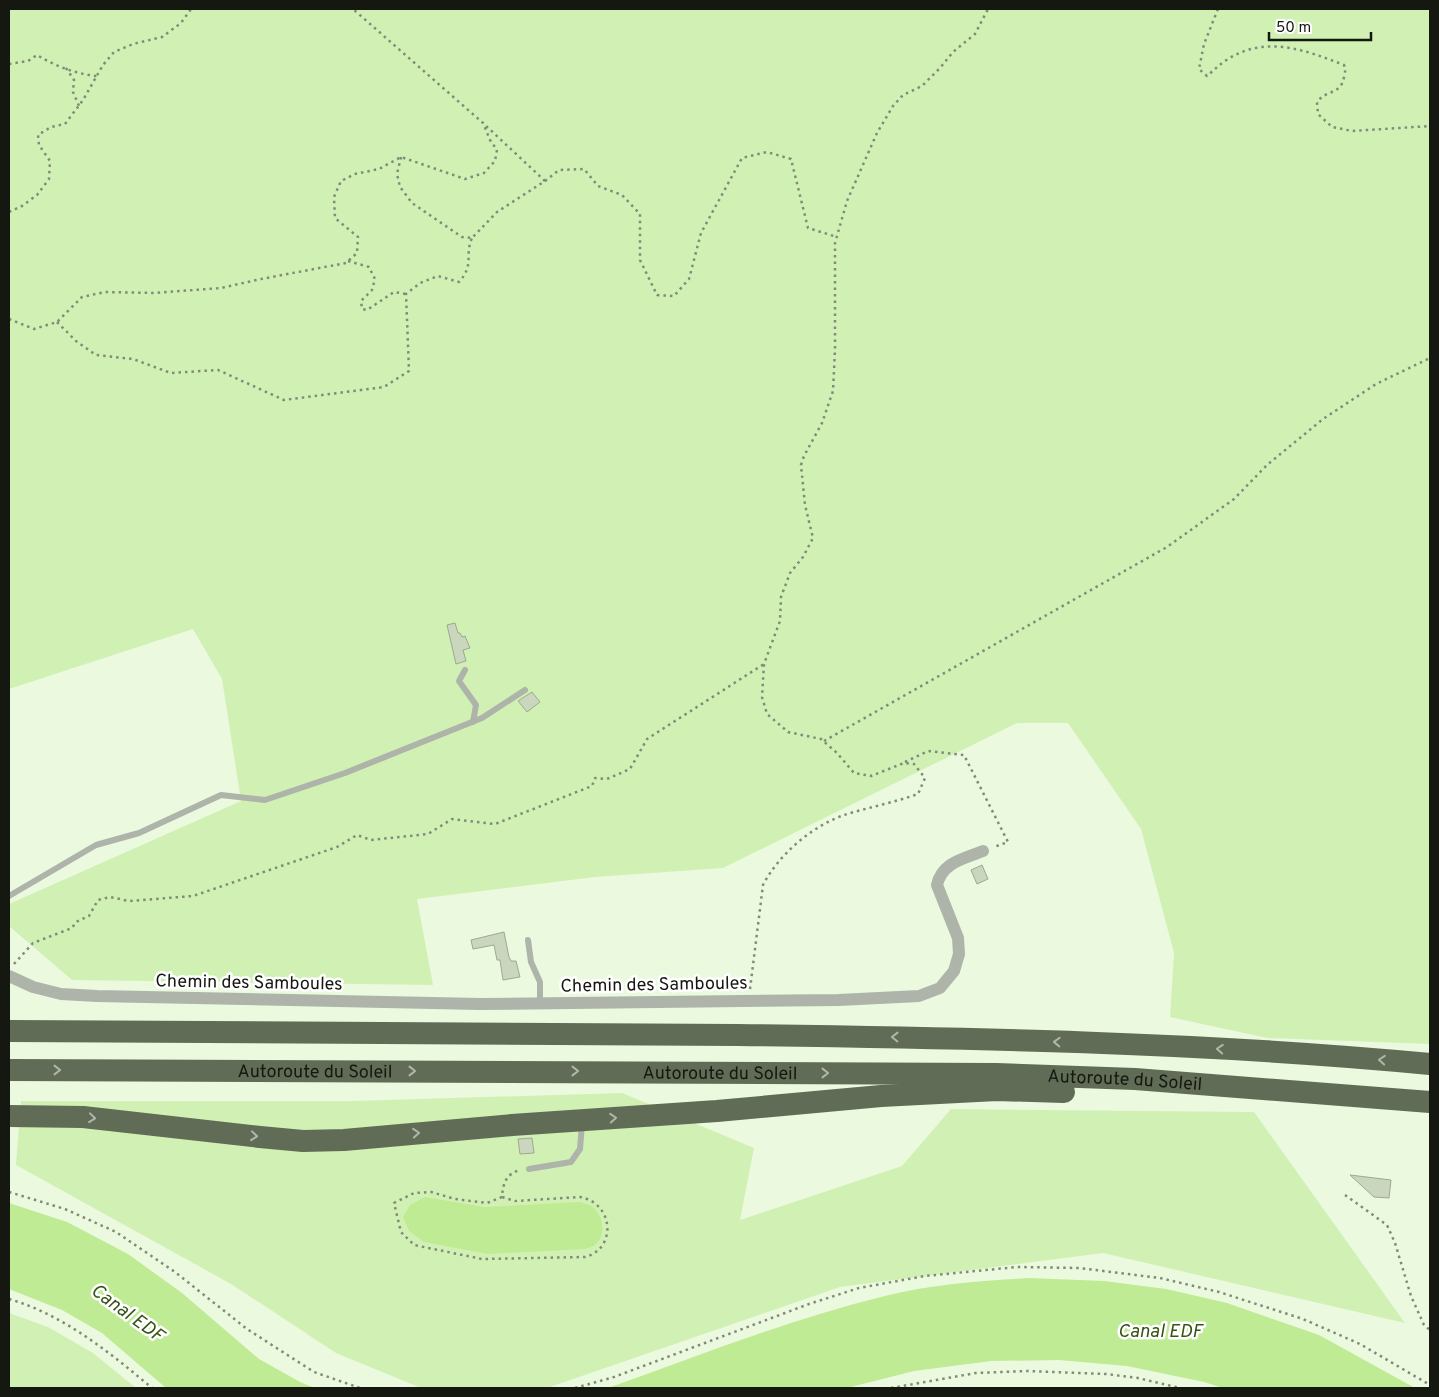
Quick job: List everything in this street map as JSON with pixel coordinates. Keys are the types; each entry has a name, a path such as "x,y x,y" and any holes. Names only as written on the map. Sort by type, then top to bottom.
{"highway":[{"name":"Autoroute du Soleil","path":"9,1031 551,1033 979,1038 1187,1046 1430,1064"},
{"name":"Autoroute du Soleil","path":"9,1070 996,1074 1135,1080 1430,1102"},
{"path":"9,1116 83,1117 303,1141 344,1140 717,1111 881,1096 997,1090 1116,1093 1135,1080"}],"street":[{"name":"Chemin des Samboules","path":"9,976 33,987 61,994 97,996 540,1004 839,1000 919,996 940,988 954,971 959,954 958,938 937,885 939,878 947,866 983,850"}],"lane":[{"path":"465,670 459,681 476,705 473,722"},
{"path":"9,896 96,845 139,833 221,794 265,800 345,773 482,718 525,690"},
{"path":"528,940 531,962 540,982 540,1004"},
{"path":"529,1169 571,1162 580,1149 583,1120"}],"path":[{"path":"9,212 22,206 37,195 49,179 50,161 39,145 38,135 51,127 66,124 103,65 114,52 133,44 162,36 181,23 191,9"},
{"path":"353,9 545,180"},
{"path":"983,850 1008,842 964,755 928,751 871,776 854,774 837,753 821,739 788,732 767,714 762,697 764,664 780,620 781,597 790,573 803,557 814,538 805,505 801,465 822,423 833,391 835,243 847,201 877,133 894,106 903,95 922,86 953,52 974,34 988,9"},
{"path":"1218,9 1204,44 1199,68 1207,76 1228,59 1251,48 1270,45 1309,51 1344,65 1346,69 1343,84 1338,89 1322,95 1316,102 1318,114 1332,127 1352,131 1430,126"},
{"path":"9,64 28,61 37,55 51,64 66,68 79,75 97,76"},
{"path":"66,68 74,80 73,92 79,106"},
{"path":"9,319 34,329 57,322 82,297 105,292 154,293 221,288 346,263 357,253 358,237 335,218 334,197 341,181 355,174 379,169 401,157 465,179 484,173 496,161 497,150 490,140 483,123"},
{"path":"348,261 369,267 376,279 372,290 361,301 362,309 367,310 394,292 406,294 420,283 438,276 459,282 467,273 472,238 497,212 559,170 584,169 598,186 622,195 640,214 640,260 657,295 674,296 690,279 701,233 742,158 767,152 791,159 808,228 837,237"},
{"path":"401,157 398,174 400,187 412,203 462,237 472,238"},
{"path":"57,322 76,341 96,355 133,359 171,373 218,370 284,400 384,387 409,371 406,294"},
{"path":"824,741 1167,547 1234,499 1267,465 1324,419 1376,384 1430,358"},
{"path":"9,971 33,943 72,928 76,922 89,916 98,900 110,897 130,901 193,896 337,847 357,835 371,840 428,834 452,819 495,824 592,786 595,778 608,779 630,769 647,739 764,664"},
{"path":"748,1000 763,885 770,872 780,859 801,840 822,826 845,814 899,801 918,794 925,778 914,764 904,763"},
{"path":"502,1197 503,1185 507,1176 517,1170 529,1169"},
{"path":"9,1192 65,1209 116,1232 175,1272 247,1329 314,1372 360,1388"},
{"path":"414,1192 431,1192 456,1199 487,1203 502,1197 515,1201 580,1197 591,1199 600,1207 606,1218 607,1232 604,1242 595,1254 585,1257 482,1259 414,1245 401,1232 394,1203 414,1192"},
{"path":"1345,1195 1387,1225 1395,1243 1411,1296 1424,1325 1430,1330"},
{"path":"575,1388 614,1377 809,1304 859,1288 925,1276 1017,1267 1079,1268 1160,1278 1218,1292 1303,1319 1360,1344 1430,1385"},
{"path":"9,1299 62,1322 89,1338 152,1388"},
{"path":"891,1388 976,1373 1026,1371 1114,1375 1138,1378 1180,1388"}],"shaded area":[{"path":"9,9 1430,9 1430,1044 1267,1038 1170,1017 1174,953 1141,829 1068,723 1017,723 723,868 595,877 417,899 433,985 72,980 9,926 9,904 241,801 222,679 193,629 9,689"},
{"path":"622,1093 754,1148 740,1220 902,1166 951,1109 1254,1112 1405,1323 1103,1253 840,1287 547,1388 421,1388 336,1353 231,1284 16,1165 21,1101 353,1101"},
{"path":"9,1313 48,1327 93,1353 136,1388 9,1388"}],"water":[{"path":"425,1197 484,1207 580,1202 595,1209 601,1219 602,1235 595,1245 585,1249 488,1254 424,1242 409,1231 403,1217 410,1205"},
{"name":"Canal EDF","path":"9,1203 67,1222 128,1254 182,1293 259,1359 300,1382 315,1388 166,1388 102,1333 62,1310 9,1289"},
{"name":"Canal EDF","path":"1028,1278 1104,1281 1166,1289 1227,1303 1319,1335 1415,1388 1223,1388 1204,1382 1127,1366 1059,1360 991,1361 914,1371 847,1388 608,1388 711,1350 850,1305 903,1292 938,1286"}],"building":[{"path":"455,623 458,633 462,637 465,636 470,648 463,650 466,661 456,664 447,625"},
{"path":"532,692 540,702 527,712 518,701"},
{"path":"982,865 988,879 977,884 971,870"},
{"path":"504,932 509,957 511,961 516,961 520,977 503,980 500,960 497,960 494,945 473,949 471,940"},
{"path":"532,1138 534,1153 520,1154 518,1139"},
{"path":"1350,1175 1391,1180 1389,1198 1374,1197"}]}
